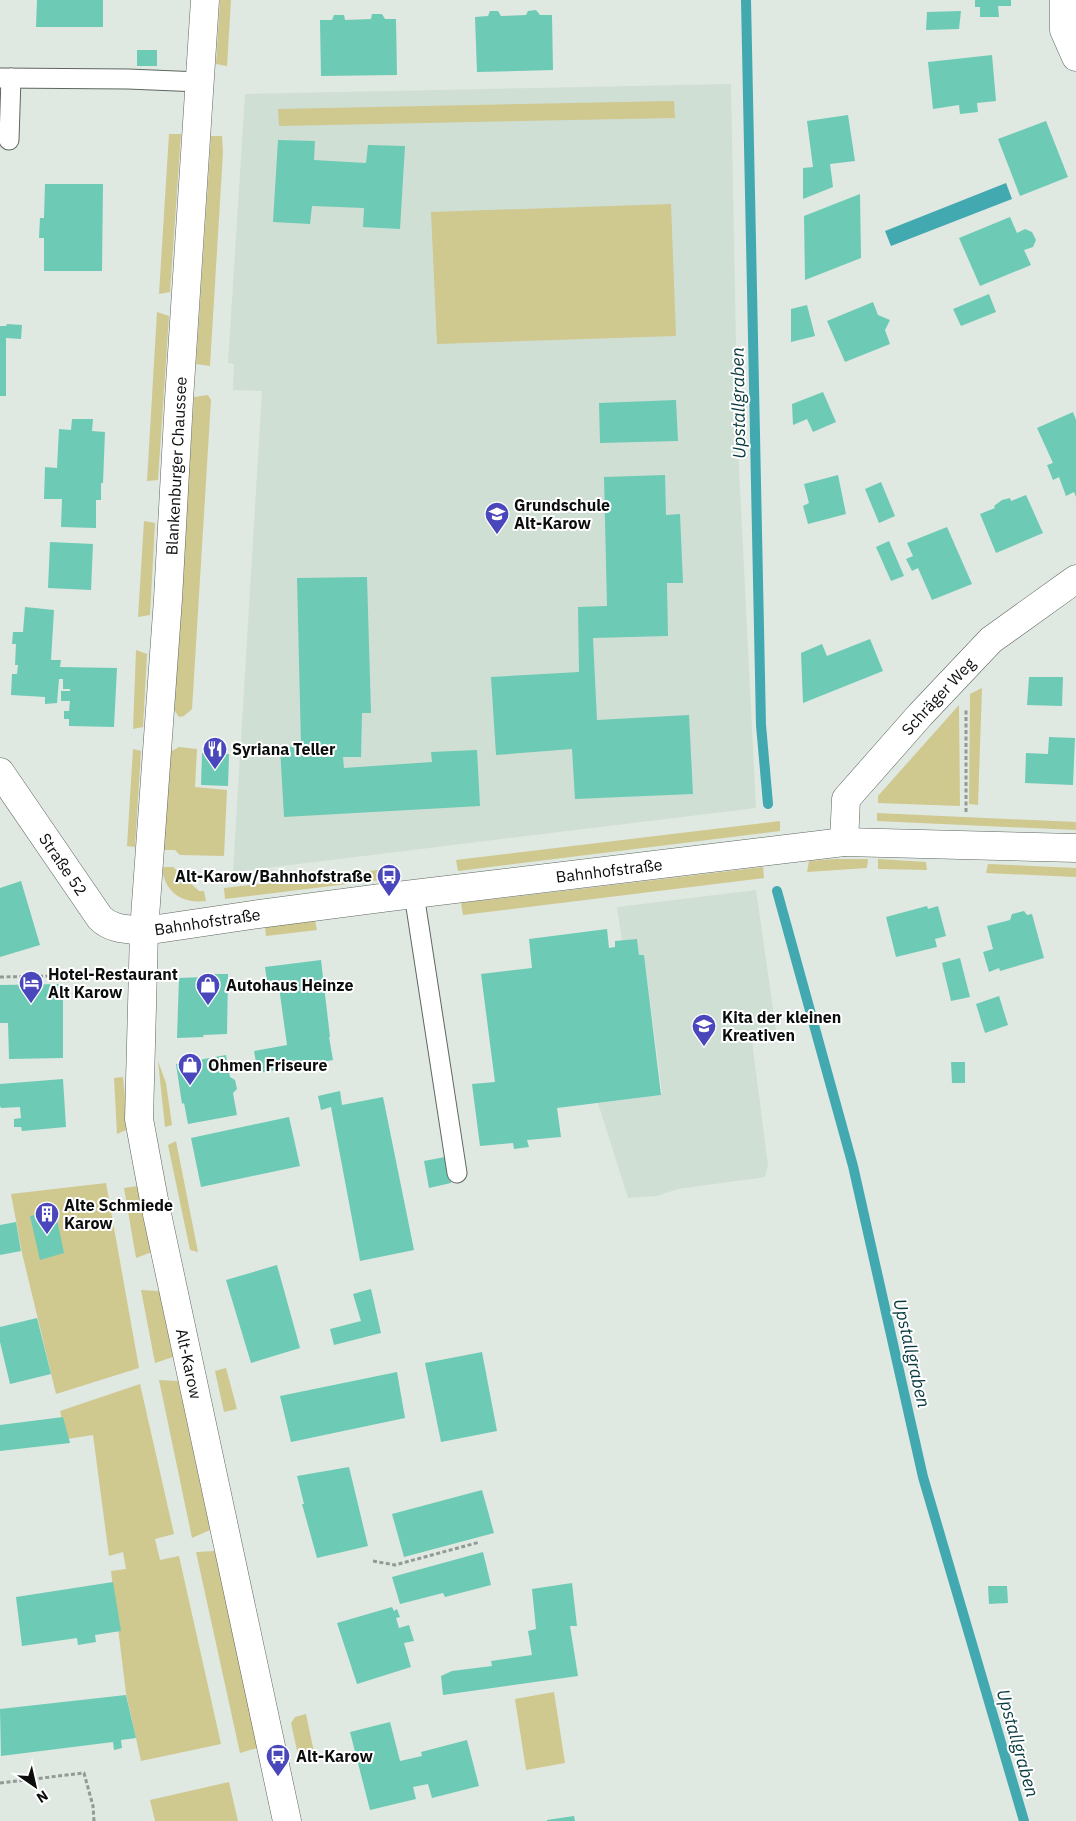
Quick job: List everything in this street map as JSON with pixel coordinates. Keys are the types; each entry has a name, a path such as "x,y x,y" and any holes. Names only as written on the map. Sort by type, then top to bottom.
{"main road":[{"name":"Blankenburger Chaussee","path":"144,931 168,599 178,410 205,0"},
{"path":"1064,0 1064,30 1076,57"},
{"name":"Schräger Weg","path":"844,842 846,800 959,672 991,640 1076,579"},
{"name":"Straße 52","path":"0,772 100,918 112,928 144,931"},
{"name":"Bahnhofstraße","path":"144,931 252,914 844,842 1076,848"},
{"name":"Alt-Karow","path":"144,931 139,1119 158,1218 287,1821"}],"lane":[{"path":"9,140 6,78 128,79 200,82"},
{"path":"414,894 457,1173"}],"path":[{"path":"959,672 966,690 966,812"},
{"path":"0,977 104,975"},
{"path":"374,1562 395,1565 480,1542"},
{"path":"0,1783 84,1773 93,1806 94,1821"}],"shaded area":[{"path":"220,0 231,0 227,66 216,64"},
{"name":"Grundschule Alt-Karow","path":"731,84 738,449 756,808 233,872 262,391 233,390 234,364 228,363 245,94"},
{"path":"674,101 675,118 279,126 278,109"},
{"path":"169,134 181,134 170,292 159,294"},
{"path":"211,136 222,136 223,152 210,366 196,364"},
{"path":"671,204 676,336 437,344 431,212"},
{"path":"157,312 169,316 158,480 147,481"},
{"path":"208,395 211,400 192,709 184,716 179,717 173,708 194,397"},
{"path":"144,521 155,523 150,615 138,617"},
{"path":"136,650 147,654 143,727 133,729"},
{"path":"982,688 978,805 969,804 970,694"},
{"path":"959,705 960,806 878,803 878,796"},
{"path":"179,747 197,749 195,787 227,790 224,856 180,855 175,850 164,850 170,752"},
{"path":"133,749 141,751 135,847 127,846"},
{"path":"877,813 1076,822 1076,830 877,821"},
{"path":"780,821 780,831 458,871 456,860"},
{"path":"868,859 867,868 807,872 809,861"},
{"path":"878,859 926,862 927,870 878,869"},
{"path":"988,864 1076,868 1076,877 986,873"},
{"path":"162,867 173,867 199,891 204,891 206,901 189,900 176,895 166,883"},
{"path":"763,867 764,878 463,915 461,903"},
{"path":"378,870 380,880 225,899 224,888"},
{"name":"Kita der kleinen Kreativen","path":"756,890 777,1036 752,1041 768,1166 765,1177 678,1189 657,1196 628,1198 598,1103 661,1095 662,1092 644,955 639,955 637,939 622,941 617,907"},
{"path":"315,921 317,930 266,936 265,927"},
{"path":"158,1061 166,1083 172,1125 165,1127"},
{"path":"123,1077 128,1129 117,1134 114,1078"},
{"path":"176,1141 198,1252 190,1250 168,1145"},
{"path":"106,1183 139,1368 56,1394 22,1253 11,1194"},
{"path":"138,1186 152,1252 136,1258 124,1188"},
{"path":"141,1290 159,1291 173,1357 155,1363"},
{"path":"226,1368 237,1409 224,1412 215,1371"},
{"path":"159,1380 178,1381 210,1530 192,1538"},
{"path":"140,1384 174,1534 155,1539 160,1560 179,1556 221,1744 141,1761 126,1693 111,1571 126,1569 123,1552 109,1556 93,1435 67,1439 60,1411"},
{"path":"216,1551 257,1748 240,1753 196,1552"},
{"path":"554,1692 565,1763 526,1770 515,1699"},
{"path":"306,1714 314,1752 298,1755 291,1723 295,1717"},
{"path":"229,1782 238,1821 155,1821 150,1800"}],"water":[{"path":"1006,183 1012,199 891,246 885,231"}],"building":[{"path":"37,0 103,0 103,27 36,27"},
{"path":"975,0 1011,0 1011,6 998,6 999,17 980,17 980,7 975,7"},
{"path":"536,10 540,15 552,15 553,70 477,72 475,17 488,16 490,11 498,11 501,16 526,15 528,11"},
{"path":"961,11 959,29 926,30 927,12"},
{"path":"372,14 382,14 385,19 396,19 397,75 321,76 320,20 332,20 334,15 344,15 345,20 371,19"},
{"path":"137,50 157,50 157,66 137,66"},
{"path":"992,55 996,101 977,103 978,112 960,114 959,105 933,109 928,62"},
{"path":"848,115 855,161 830,164 833,187 803,199 803,168 813,167 807,121"},
{"path":"1046,121 1068,177 1020,196 998,139"},
{"path":"278,140 315,141 314,160 366,163 368,145 405,146 400,229 363,227 364,208 312,206 310,224 273,222"},
{"path":"45,184 103,184 102,271 44,271 44,238 39,238 40,218 44,218"},
{"path":"860,194 861,258 805,280 804,216"},
{"path":"1010,217 1017,233 1025,229 1032,232 1036,240 1033,247 1024,250 1031,265 980,286 959,238"},
{"path":"989,294 996,312 961,326 953,309"},
{"path":"873,302 878,315 890,320 885,330 890,344 845,362 827,321"},
{"path":"807,305 815,336 791,342 791,309"},
{"path":"7,324 22,325 21,339 6,338 6,396 0,396 0,326 6,326"},
{"path":"823,392 836,422 813,432 807,419 793,425 792,404"},
{"path":"676,400 678,441 600,443 599,403"},
{"path":"1073,412 1076,420 1076,497 1074,492 1066,496 1059,477 1053,480 1047,465 1053,463 1037,428"},
{"path":"72,419 93,419 92,431 105,432 103,483 101,483 101,500 96,500 96,528 61,527 62,499 44,499 45,467 57,468 59,429 71,430"},
{"path":"665,475 666,515 680,514 683,583 667,583 668,636 593,638 597,720 689,715 693,794 575,799 572,749 496,755 491,677 579,672 578,607 607,606 604,477"},
{"path":"838,475 846,514 808,524 803,506 809,503 804,484"},
{"path":"881,482 895,516 879,523 865,489"},
{"path":"1026,495 1043,533 996,553 980,514 995,508 994,506 1002,500 1010,498 1011,501"},
{"path":"947,527 972,584 932,600 918,568 912,571 906,559 913,556 907,543"},
{"path":"889,541 904,576 891,581 876,547"},
{"path":"50,542 93,544 91,590 48,588"},
{"path":"367,577 371,713 362,713 361,757 343,757 344,768 432,762 431,752 477,750 480,806 284,817 280,747 301,746 297,578"},
{"path":"25,607 54,610 51,660 61,660 60,667 117,668 114,727 69,726 69,719 64,719 64,711 69,711 70,701 61,701 61,691 70,691 70,689 63,689 63,679 59,679 57,703 45,704 45,697 11,695 12,674 17,674 18,665 15,665 16,644 12,644 13,632 23,632"},
{"path":"870,639 883,671 803,703 801,653 822,644 827,656"},
{"path":"1029,677 1063,677 1062,706 1027,705"},
{"path":"1049,737 1075,738 1073,785 1025,783 1026,753 1048,754"},
{"name":"Syriana Teller","path":"202,753 229,754 228,786 201,785"},
{"path":"21,881 40,945 0,957 0,888"},
{"path":"927,906 928,909 938,906 946,936 935,939 937,947 896,957 886,917"},
{"path":"1024,911 1027,915 1032,914 1044,958 1000,971 999,968 989,972 983,952 993,949 987,926 1010,920 1012,914"},
{"path":"607,929 609,948 615,947 615,941 637,939 639,955 644,955 661,1095 557,1108 561,1137 527,1140 529,1147 514,1149 513,1143 480,1146 472,1084 495,1082 481,974 532,968 529,939"},
{"path":"960,958 970,997 951,1001 942,963"},
{"path":"321,960 333,1060 258,1073 254,1051 287,1045 278,980 267,981 265,967"},
{"path":"204,974 228,974 227,1034 177,1038 179,978 204,977"},
{"name":"Hotel-Restaurant Alt Karow","path":"63,984 63,1058 9,1059 8,1023 0,1023 0,985"},
{"path":"999,996 1008,1025 985,1033 976,1004"},
{"path":"226,1055 230,1077 235,1080 237,1089 233,1093 237,1115 188,1124 184,1103 182,1104 176,1064"},
{"path":"951,1062 965,1062 965,1083 952,1083"},
{"path":"63,1079 66,1127 22,1131 21,1127 14,1127 14,1119 21,1118 20,1107 1,1108 0,1084"},
{"path":"340,1091 342,1105 383,1097 414,1250 360,1261 331,1107 321,1110 318,1096"},
{"path":"289,1117 300,1166 201,1187 191,1138"},
{"path":"445,1157 451,1183 429,1188 424,1161"},
{"name":"Alte Schmiede Karow","path":"55,1210 64,1253 40,1260 30,1216"},
{"path":"16,1222 21,1251 0,1255 0,1225"},
{"path":"277,1265 300,1348 251,1363 226,1280"},
{"path":"371,1289 381,1333 334,1345 330,1329 361,1321 353,1294"},
{"path":"37,1318 51,1374 10,1384 0,1342 0,1327"},
{"path":"482,1352 497,1431 441,1442 425,1363"},
{"path":"397,1372 405,1418 291,1442 280,1396"},
{"path":"63,1417 70,1443 0,1451 0,1425"},
{"path":"349,1467 368,1546 317,1558 302,1504 304,1504 297,1476"},
{"path":"482,1490 494,1533 404,1557 392,1514"},
{"path":"483,1552 491,1585 445,1597 443,1593 400,1604 392,1577"},
{"path":"113,1582 121,1631 95,1635 96,1642 78,1645 77,1638 22,1646 16,1597"},
{"path":"572,1583 577,1626 570,1626 578,1676 443,1695 441,1676 452,1671 492,1666 491,1661 532,1655 528,1631 536,1629 532,1589"},
{"path":"988,1586 1007,1586 1008,1603 989,1604"},
{"path":"392,1607 394,1611 397,1609 400,1617 396,1618 399,1628 409,1625 414,1641 404,1643 411,1667 357,1684 337,1623"},
{"path":"126,1695 136,1738 121,1740 122,1748 114,1750 113,1742 1,1756 0,1709"},
{"path":"390,1722 400,1761 422,1756 421,1752 467,1740 479,1786 432,1798 428,1784 413,1787 416,1799 370,1810 350,1732"},
{"path":"574,1816 575,1821 547,1821 547,1820"}],"waterway":[{"name":"Upstallgraben","path":"746,0 761,725 768,804"},
{"name":"Upstallgraben","path":"777,891 853,1166 923,1477 1024,1821"}],"place":[{"name":"Grundschule Alt-Karow","path":"497,535"},
{"name":"Syriana Teller","path":"215,770"},
{"name":"Alt-Karow/Bahnhofstraße","path":"389,897"},
{"name":"Hotel-Restaurant Alt Karow","path":"31,1004"},
{"name":"Autohaus Heinze","path":"208,1006"},
{"name":"Kita der kleinen Kreativen","path":"704,1047"},
{"name":"Ohmen Friseure","path":"190,1086"},
{"name":"Alte Schmiede Karow","path":"47,1235"},
{"name":"Alt-Karow","path":"278,1777"}]}
